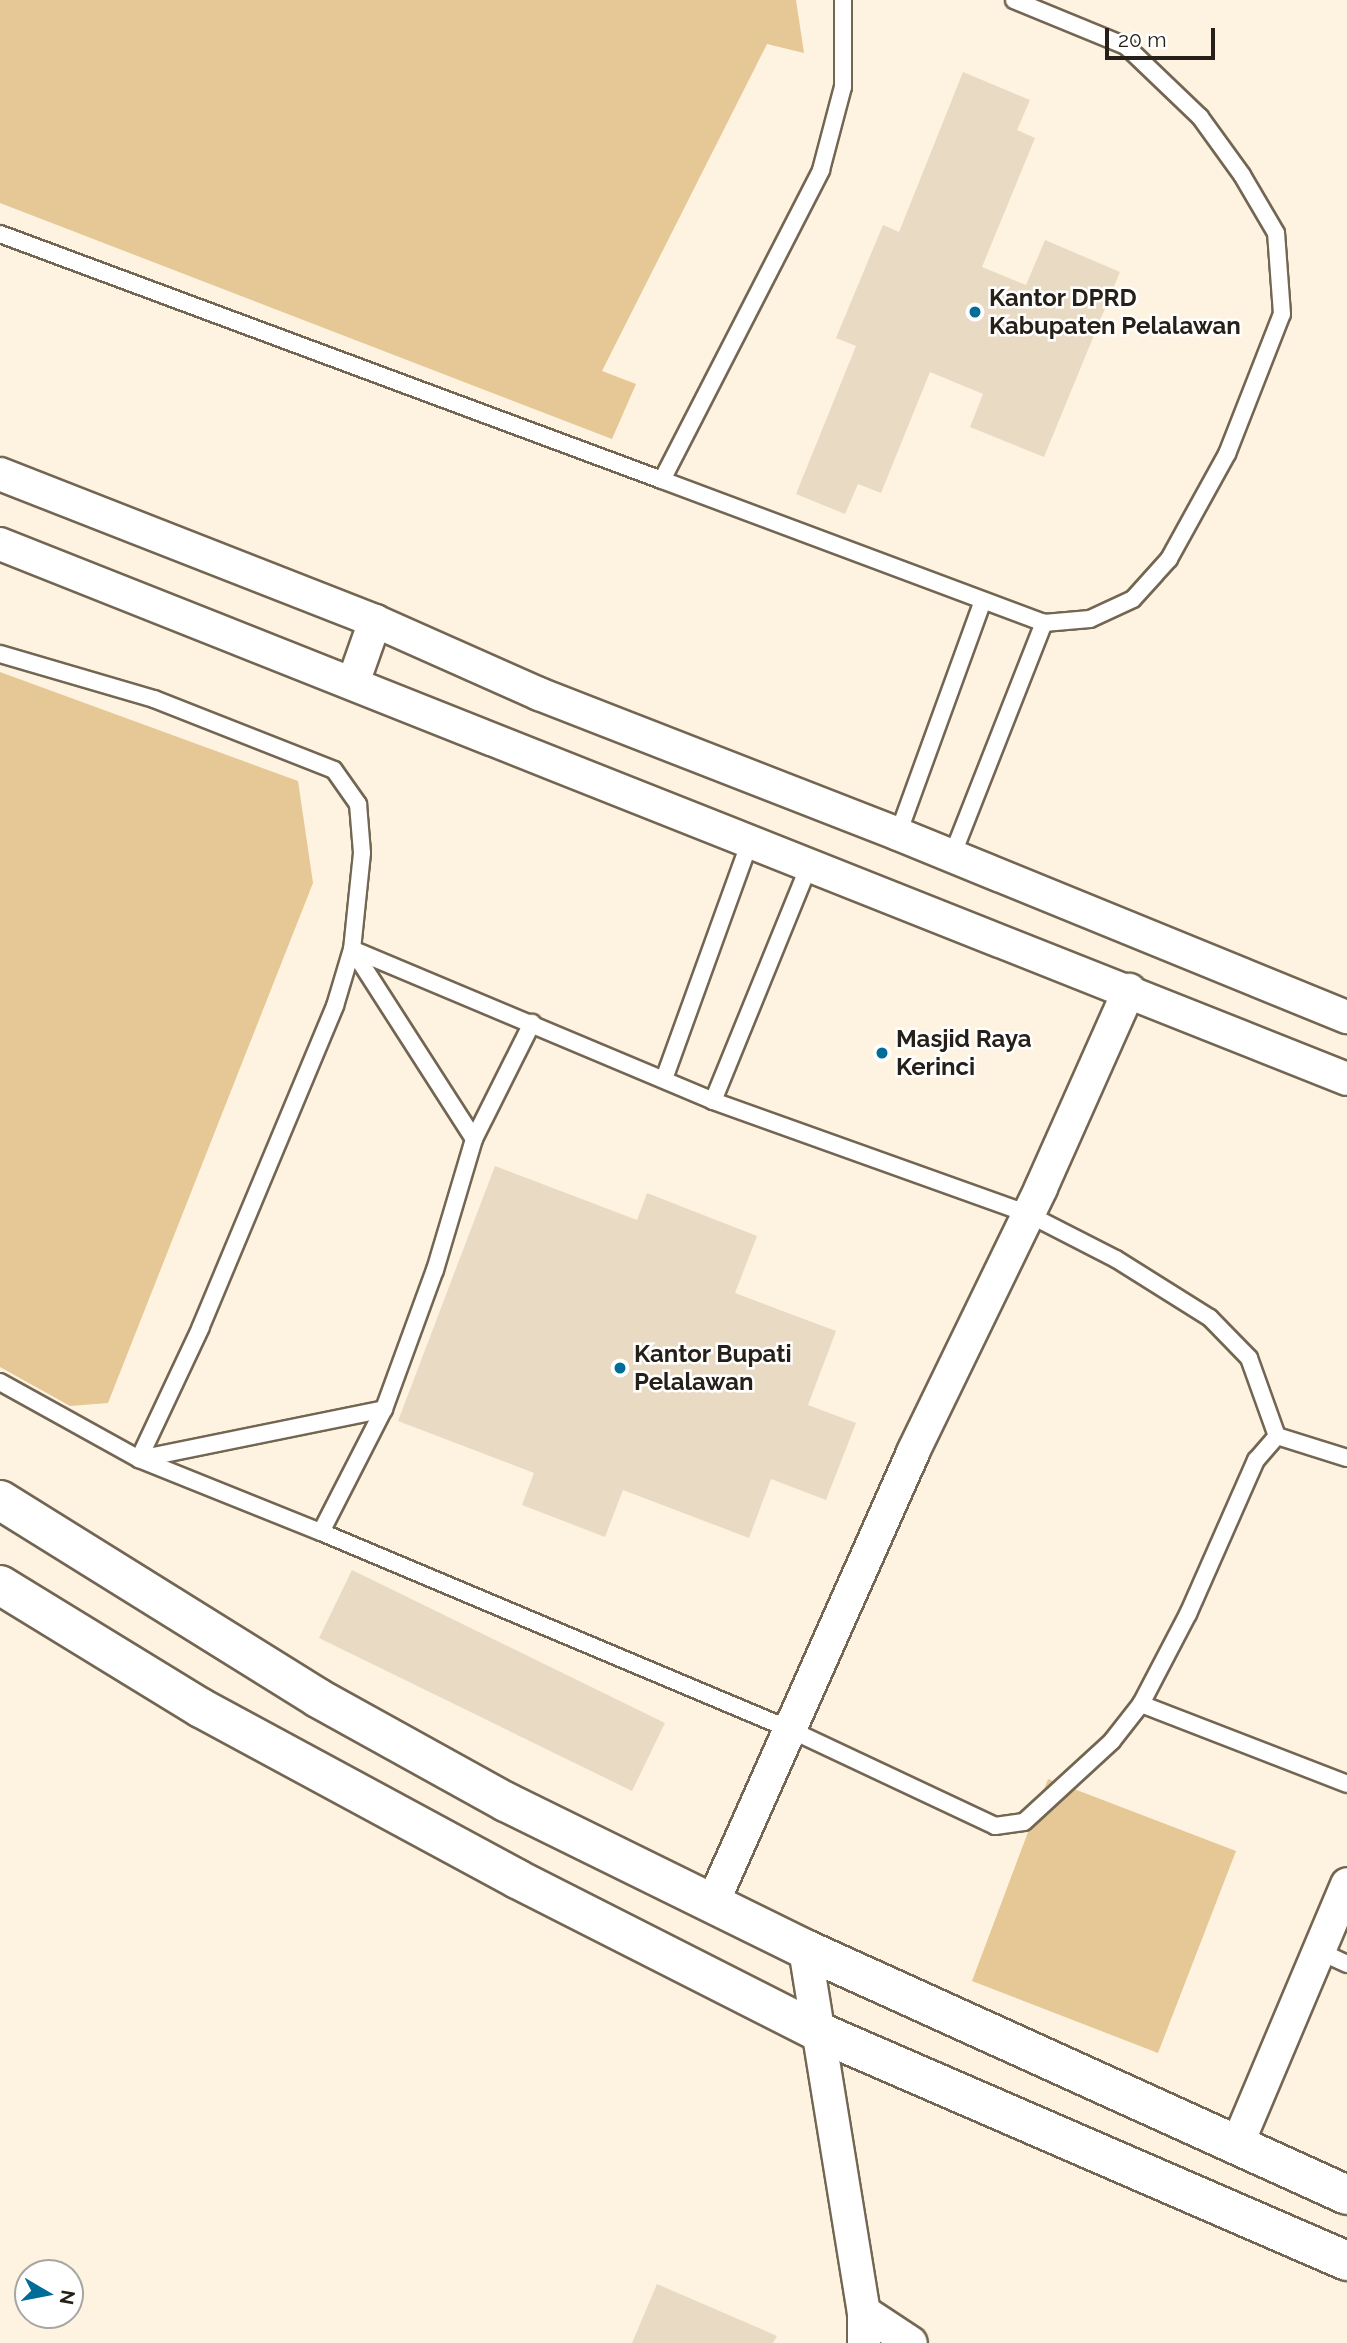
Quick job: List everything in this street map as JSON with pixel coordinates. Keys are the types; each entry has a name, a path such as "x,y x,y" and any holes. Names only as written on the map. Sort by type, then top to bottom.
{"street":[{"path":"0,474 375,621 538,694 898,834 1347,1017"},
{"path":"0,544 354,683 749,844 1129,990 1347,1079"},
{"path":"354,683 375,621"},
{"path":"713,1902 913,1452 1028,1214 1129,990"},
{"path":"0,1500 318,1698 506,1802 805,1949 1347,2195"},
{"path":"0,1585 213,1714 517,1879 817,2031 1347,2261"},
{"path":"1237,2145 1333,1958 1347,1884"},
{"path":"805,1949 864,2312 864,2343"},
{"path":"864,2312 911,2343"}],"lane":[{"path":"662,480 821,170 843,87 843,0"},
{"path":"0,234 1044,623 1090,620 1133,599 1169,559 1227,454 1282,314 1276,233 1242,175 1200,117 1126,47 1014,0"},
{"path":"898,834 983,601"},
{"path":"952,856 1044,623"},
{"path":"0,654 154,699 334,770 358,804 362,853 352,949 335,1006 223,1276 139,1459"},
{"path":"664,1079 749,844"},
{"path":"713,1101 809,866"},
{"path":"352,949 713,1101 1028,1214 1116,1259 1210,1318 1250,1358 1277,1436"},
{"path":"352,949 474,1139"},
{"path":"321,1532 384,1409 435,1270 474,1139 532,1023"},
{"path":"0,1382 139,1459 321,1532 789,1729 995,1826 1024,1822 1112,1741 1141,1704 1188,1614 1256,1460 1277,1436"},
{"path":"139,1459 384,1409"},
{"path":"1277,1436 1347,1458"},
{"path":"1141,1704 1347,1784"}],"shaded area":[{"path":"0,0 796,0 804,53 767,44 602,371 636,384 612,439 0,203"},
{"path":"0,672 298,781 313,883 108,1403 70,1406 0,1367"},
{"path":"1048,1779 1236,1851 1158,2053 972,1981"}],"building":[{"name":"Kantor DPRD Kabupaten Pelalawan","path":"963,72 1030,100 1017,130 1035,138 982,267 1026,285 1045,240 1120,272 1044,457 970,427 983,394 930,372 881,493 858,484 845,514 796,494 856,346 836,338 883,225 899,232"},
{"name":"Kantor Bupati Pelalawan","path":"495,1166 637,1220 647,1193 757,1236 735,1293 836,1331 808,1405 856,1423 826,1500 771,1479 749,1538 623,1490 605,1537 522,1505 534,1473 398,1421"},
{"path":"352,1570 665,1723 632,1791 319,1638"},
{"path":"657,2284 777,2336 773,2343 632,2343"}],"place":[{"name":"Kantor DPRD Kabupaten Pelalawan","path":"975,312"},
{"name":"Masjid Raya Kerinci","path":"882,1053"},
{"name":"Kantor Bupati Pelalawan","path":"620,1368"}]}
